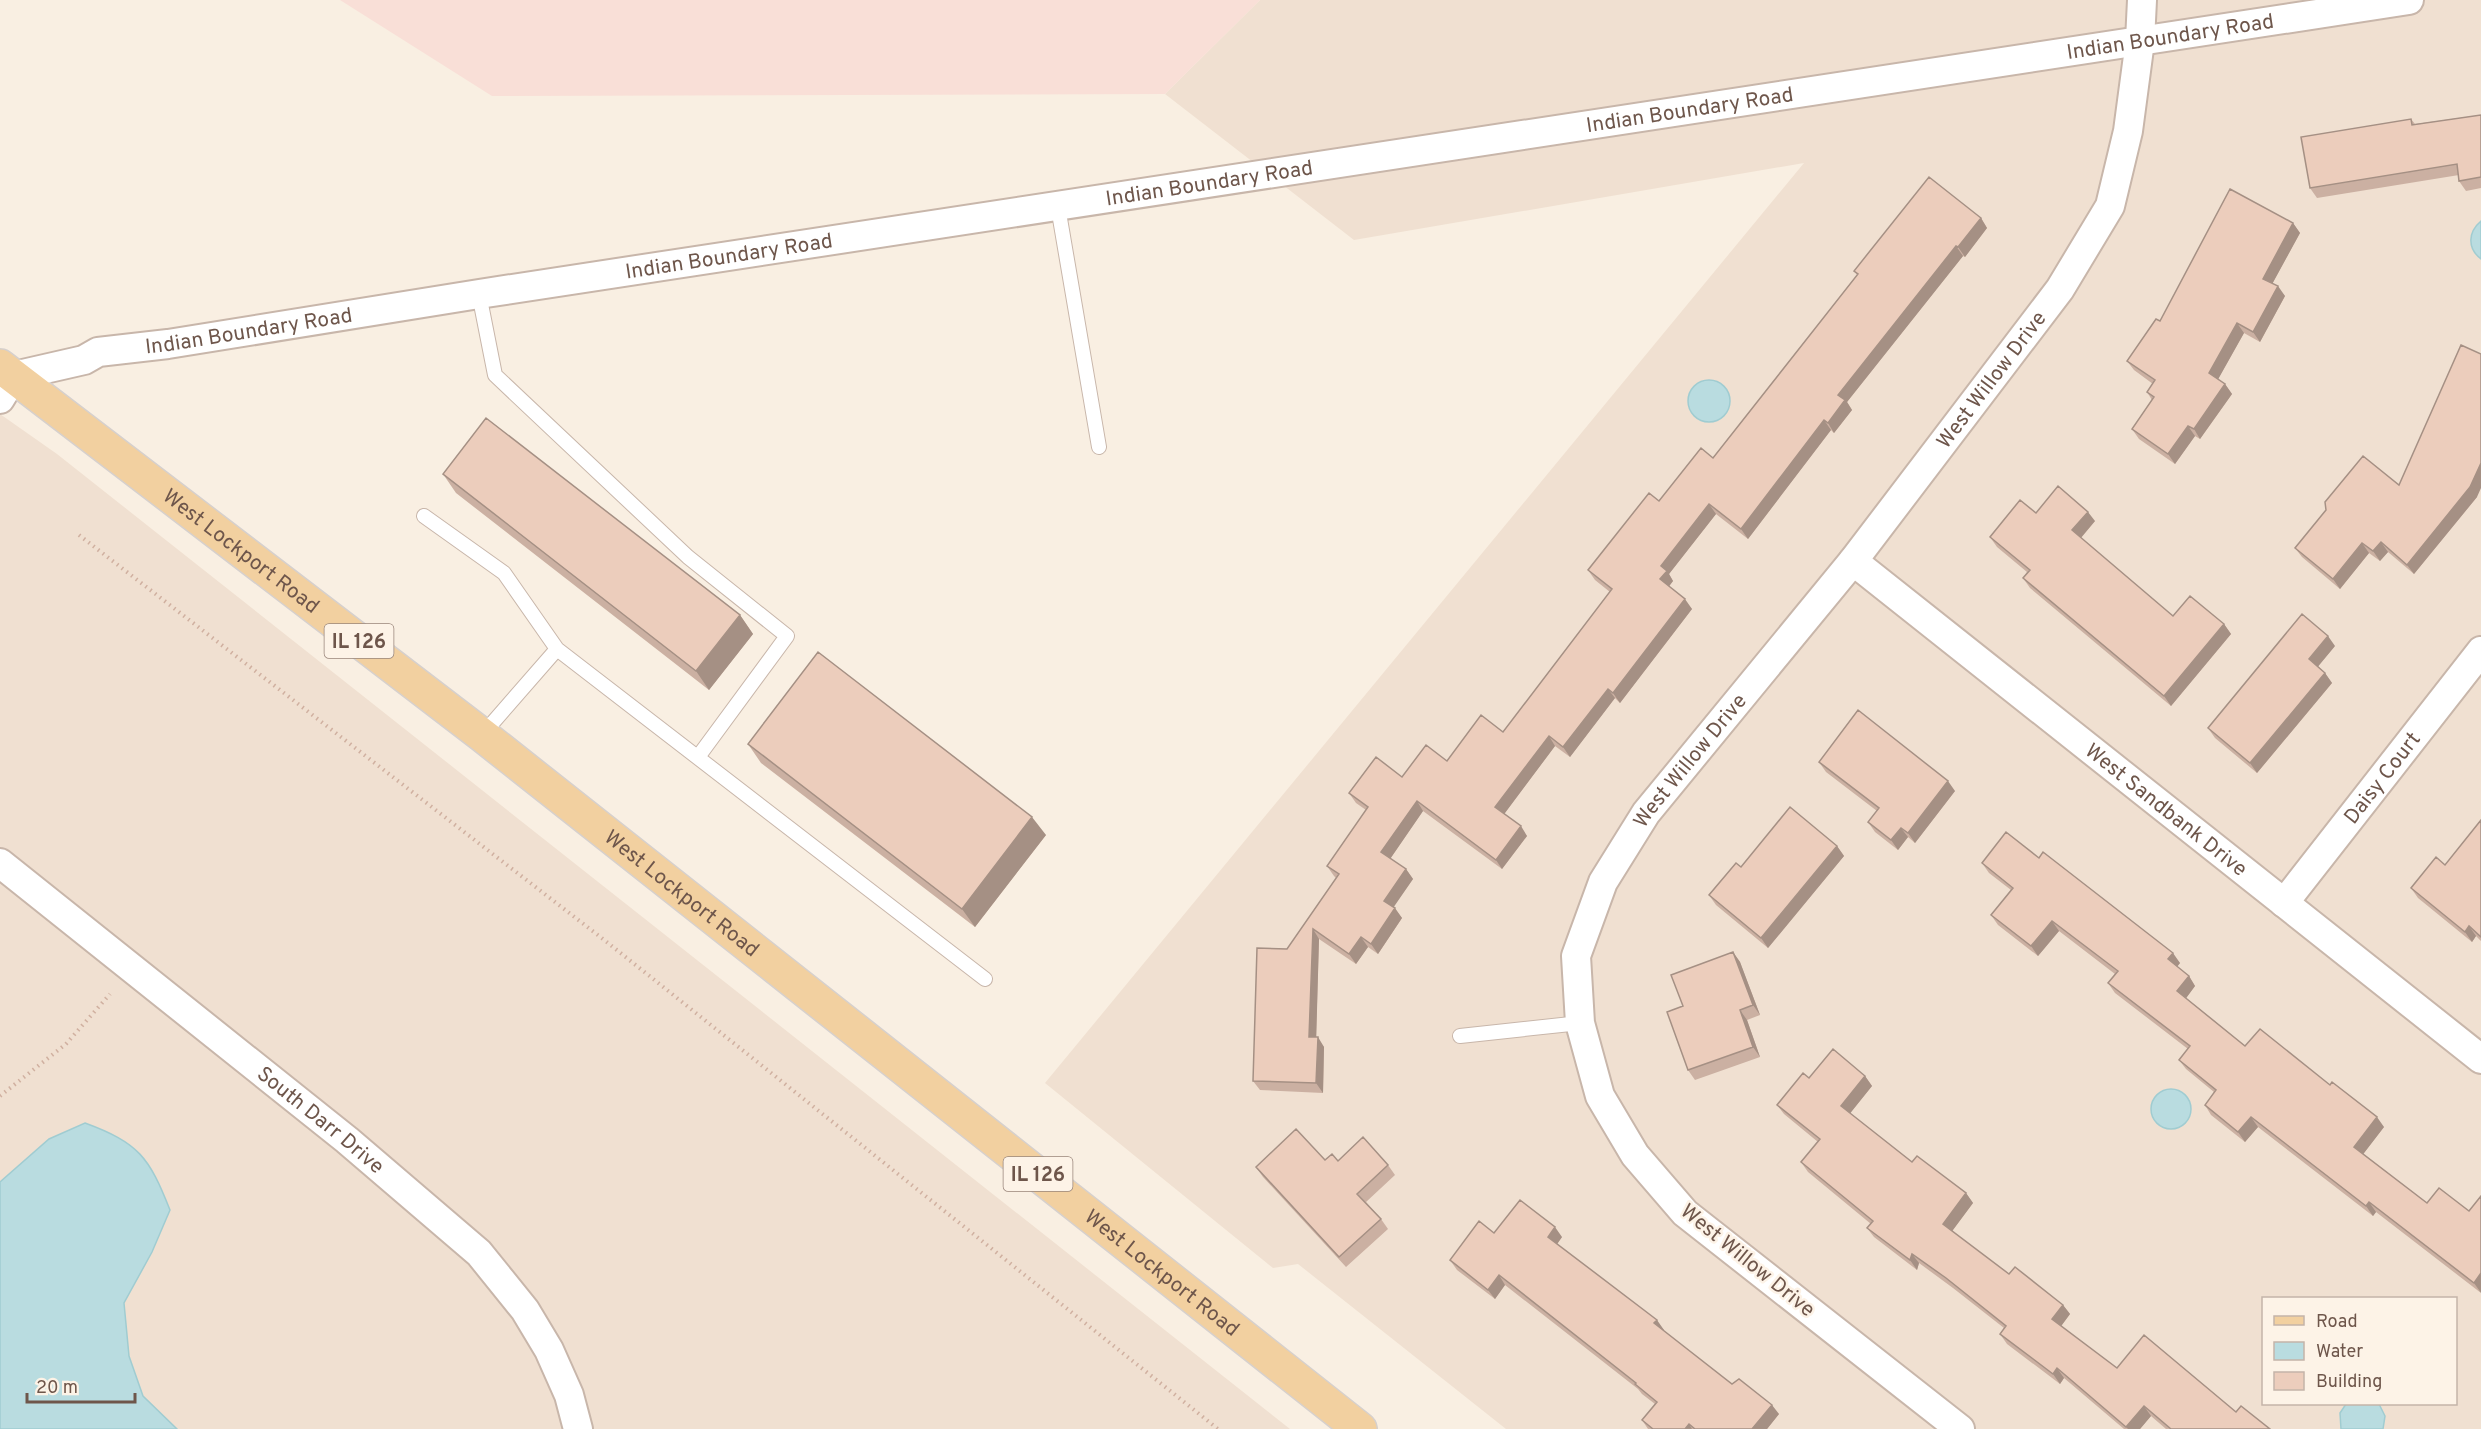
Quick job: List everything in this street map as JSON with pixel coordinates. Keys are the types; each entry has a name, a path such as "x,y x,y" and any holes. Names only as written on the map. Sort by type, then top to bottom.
{"main road":[{"name":"West Lockport Road","path":"5,380 482,735 1360,1429"}],"street":[{"name":"West Willow Drive","path":"1960,1429 1685,1213 1635,1155 1600,1095 1580,1023 1576,956 1603,882 1646,813 1853,561 2060,290 2110,206 2128,131 2140,41 2142,0"},
{"name":"Indian Boundary Road","path":"5,380 84,360 98,352 168,344 479,294 2409,0"},
{"name":"West Sandbank Drive","path":"1853,561 2481,1059"},
{"name":"Daisy Court","path":"2284,903 2481,651"},
{"name":"South Darr Drive","path":"0,863 347,1140 479,1253 525,1310 549,1350 569,1395 578,1429"}],"lane":[{"path":"1058,207 1100,447"},
{"path":"479,294 495,375 688,557 787,636 698,757"},
{"path":"424,516 504,573 557,649 985,979"},
{"path":"482,735 557,649"},
{"path":"1460,1036 1580,1023"}],"path":[{"path":"79,535 603,939 1218,1429"},
{"path":"0,1096 66,1044 115,988"}],"shaded area":[{"path":"340,0 1260,0 1165,94 492,96"},
{"path":"1260,0 2481,0 2481,1429 1506,1429 1298,1264 1273,1268 1045,1083 1804,163 1354,240 1165,94"},
{"path":"0,414 57,454 1290,1429 0,1429"}],"water":[{"path":"2481,221 2481,259 2473,250 2471,240 2474,230"},
{"path":"1709,380 1724,386 1730,401 1724,416 1709,422 1694,416 1688,401 1694,386"},
{"path":"2171,1089 2179,1090 2185,1095 2190,1101 2190,1117 2185,1123 2179,1128 2171,1129 2163,1128 2157,1123 2152,1117 2151,1109 2152,1101 2157,1095 2163,1090"},
{"path":"85,1123 118,1138 140,1154 155,1177 170,1210 152,1252 124,1303 129,1356 143,1396 177,1429 0,1429 0,1182 49,1139"},
{"path":"2345,1405 2380,1405 2385,1416 2383,1429 2341,1429 2340,1413"}],"building":[{"path":"2481,115 2481,177 2459,181 2457,164 2310,188 2301,137 2411,119 2412,125"},
{"path":"1929,177 1981,218 1958,247 1956,246 1838,395 1845,400 1828,423 1824,420 1741,529 1709,504 1661,566 1667,571 1660,579 1685,599 1613,693 1608,689 1563,747 1549,736 1495,807 1521,826 1496,860 1417,801 1381,852 1406,869 1384,901 1395,908 1371,944 1361,937 1349,954 1313,929 1309,1037 1318,1037 1316,1083 1253,1081 1257,948 1287,949 1339,874 1327,866 1368,807 1349,793 1376,757 1402,777 1426,745 1447,761 1481,715 1503,732 1612,589 1588,570 1649,493 1659,501 1701,448 1713,458 1858,274 1854,271"},
{"path":"2230,189 2293,223 2263,279 2278,286 2253,332 2237,323 2209,373 2225,384 2194,429 2188,426 2168,454 2132,429 2154,397 2147,392 2155,380 2127,361 2156,319 2160,321"},
{"path":"2461,345 2481,354 2481,463 2470,487 2407,565 2381,542 2373,551 2362,543 2333,579 2295,548 2326,510 2325,502 2363,456 2399,485"},
{"path":"486,418 740,615 696,671 443,474"},
{"path":"2058,486 2088,512 2072,530 2173,616 2190,596 2224,624 2164,696 2023,578 2030,570 1990,537 2020,500 2036,513"},
{"path":"2302,614 2328,636 2309,659 2325,673 2250,763 2208,728"},
{"path":"818,652 1032,817 962,909 748,744"},
{"path":"1858,710 1948,781 1908,833 1901,828 1891,840 1868,822 1879,808 1819,762"},
{"path":"1790,807 1837,846 1761,938 1709,895 1736,863 1741,867"},
{"path":"2481,820 2481,937 2469,926 2465,932 2411,888 2436,857 2445,865"},
{"path":"2006,832 2039,858 2043,852 2173,953 2168,959 2189,976 2177,991 2245,1046 2260,1029 2330,1085 2332,1082 2377,1117 2354,1147 2427,1203 2439,1188 2469,1211 2481,1196 2481,1273 2474,1283 2369,1202 2366,1206 2251,1117 2238,1132 2205,1105 2216,1090 2179,1060 2190,1046 2108,983 2118,971 2052,921 2031,946 1991,915 2013,888 1982,863"},
{"path":"1733,952 1753,1005 1740,1010 1753,1047 1688,1070 1667,1012 1683,1006 1671,975"},
{"path":"1833,1049 1865,1076 1841,1106 1912,1162 1917,1156 1966,1193 1943,1224 2009,1274 2015,1267 2063,1305 2052,1319 2117,1368 2144,1335 2236,1412 2241,1406 2270,1429 2171,1429 2144,1406 2126,1427 2057,1368 2053,1374 2000,1334 2006,1326 1946,1278 1912,1254 1910,1260 1867,1228 1873,1221 1801,1162 1820,1139 1777,1105 1803,1073 1809,1078"},
{"path":"1296,1129 1325,1160 1332,1154 1338,1161 1363,1137 1388,1165 1357,1194 1381,1219 1339,1257 1256,1167"},
{"path":"1520,1200 1555,1227 1548,1237 1657,1320 1654,1323 1732,1384 1739,1379 1772,1405 1752,1429 1695,1429 1689,1424 1685,1429 1653,1429 1642,1420 1657,1402 1636,1383 1499,1275 1488,1290 1450,1260 1479,1221 1494,1233"}]}
